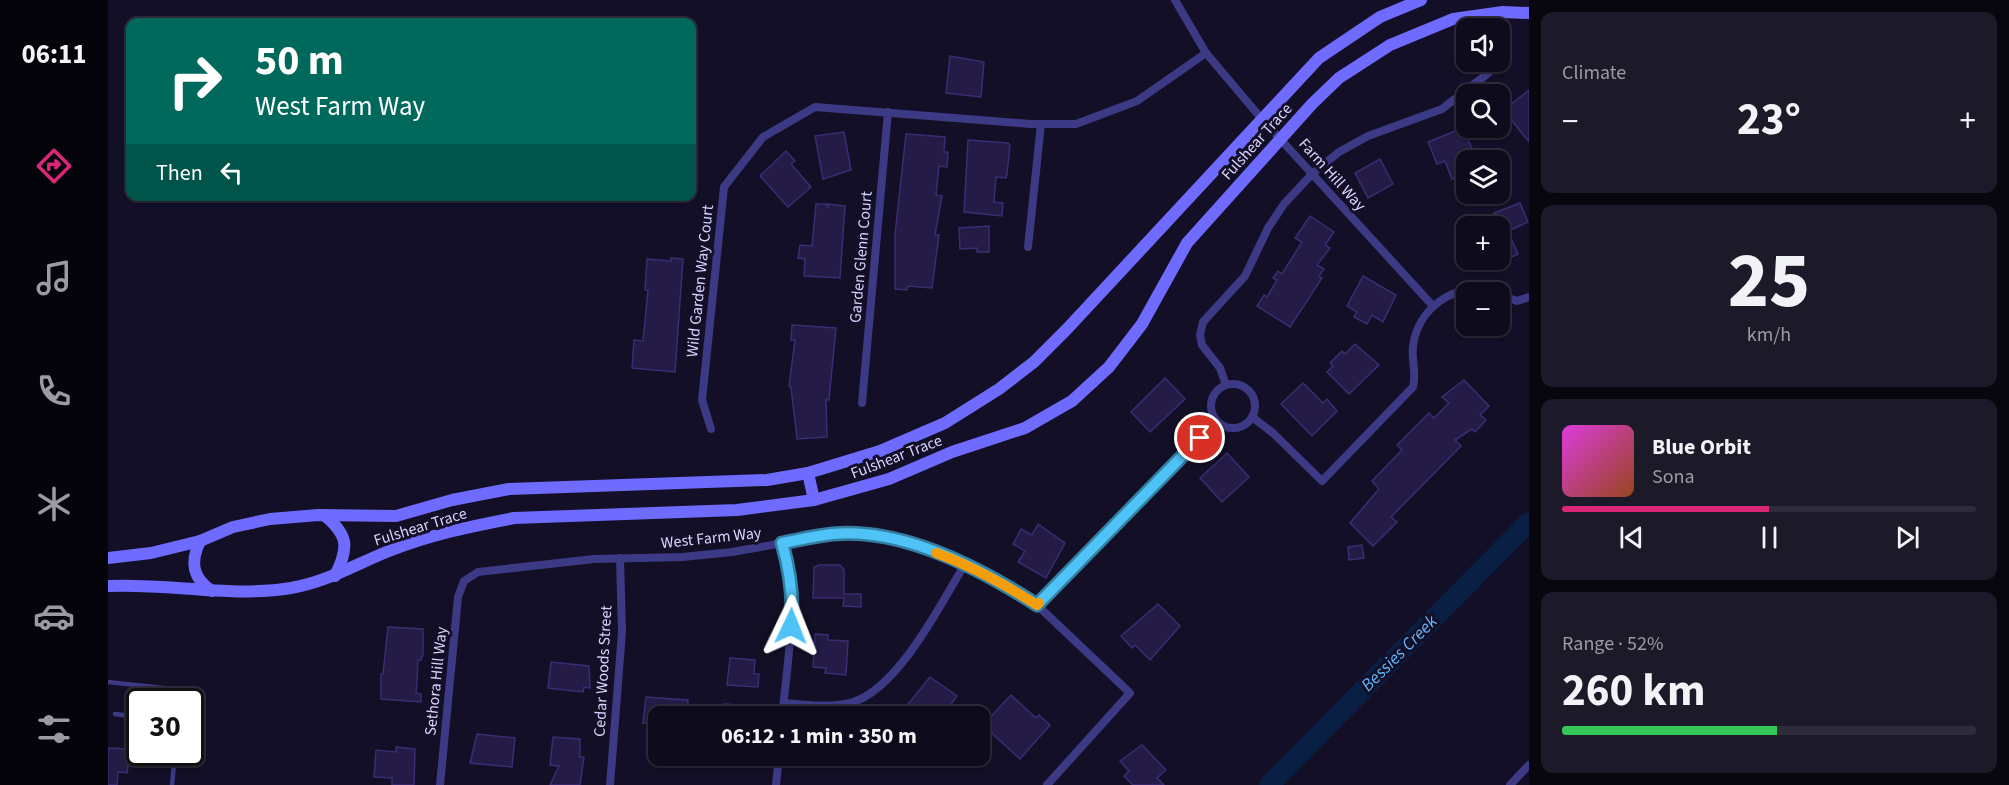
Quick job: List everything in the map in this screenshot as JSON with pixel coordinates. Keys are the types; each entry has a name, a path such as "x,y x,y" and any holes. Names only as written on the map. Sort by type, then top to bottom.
{"street":[{"name":"Farm Hill Way","path":"1175,0 1206,53 1261,118 1433,306"},
{"name":"Fulshear Trace","path":"108,558 141,555 200,541 233,528 270,519 324,515 396,516 452,500 509,489 733,482 808,473 880,451 945,423 999,389 1034,362 1319,58 1347,37 1380,17 1421,0"},
{"name":"Fulshear Trace","path":"108,586 155,585 213,592 253,593 292,588 335,576 392,550 469,527 514,518 737,510 814,500 889,479 952,452 1025,428 1072,401 1090,386 1128,346 1187,243 1280,139 1339,78 1390,45 1453,19 1503,12 1529,12"},
{"name":"Wild Garden Way Court","path":"711,429 702,400 724,187 763,136 815,107 1036,124 1076,124 1137,101 1206,53"},
{"path":"1227,385 1220,368 1202,345 1200,335 1203,322 1245,276 1268,228 1284,204 1312,174 1339,152 1368,136 1443,109 1490,72"},
{"name":"Garden Glenn Court","path":"862,403 888,112"},
{"path":"1028,247 1036,124"},
{"path":"1252,417 1273,433 1322,481 1413,387 1416,376 1413,350 1416,332 1433,306 1447,296 1456,293"},
{"path":"1510,299 1517,301 1529,297"},
{"path":"1235,384 1249,391 1254,400 1252,417 1246,424 1234,429 1216,422 1211,404 1220,388 1235,384"},
{"path":"1037,605 1216,422"},
{"path":"808,473 814,500"},
{"path":"324,515 339,527 345,542 344,558 335,576"},
{"name":"West Farm Way","path":"464,581 478,572 620,558 683,557 834,534 876,537 921,547 965,564 1037,605 1130,693 1047,785"},
{"path":"200,541 194,554 196,576 201,584 213,592"},
{"path":"782,543 790,570 793,607 784,706"},
{"name":"Cedar Woods Street","path":"610,785 622,632 620,558"},
{"path":"784,703 823,706 854,702 882,684 905,660 965,564"},
{"name":"Sethora Hill Way","path":"440,785 458,597 464,581"},
{"path":"1510,785 1529,765"},
{"path":"776,785 778,766"}],"lane":[{"path":"108,682 163,688"},
{"path":"115,714 126,715"},
{"path":"172,785 174,766"}],"building":[{"path":"950,56 984,62 981,97 946,93"},
{"path":"1529,90 1529,142 1510,118 1511,104"},
{"path":"1456,131 1456,138 1467,138 1473,150 1456,150 1456,177 1452,179 1445,161 1437,164 1428,142"},
{"path":"844,132 851,170 823,179 815,136"},
{"path":"906,134 945,137 944,152 948,152 947,167 939,166 936,195 942,196 935,235 939,235 932,288 908,286 907,290 895,289 895,235"},
{"path":"968,140 1010,145 1006,178 996,177 994,202 1003,203 1002,216 964,212"},
{"path":"786,151 795,161 791,164 811,187 788,207 760,176"},
{"path":"1380,159 1393,184 1368,198 1355,173"},
{"path":"1520,203 1528,222 1510,230 1510,216 1495,216 1494,213"},
{"path":"816,204 826,204 828,208 828,204 845,206 840,278 804,276 805,259 798,258 800,245 812,246"},
{"path":"1310,216 1334,232 1325,245 1330,248 1317,265 1324,269 1319,276 1322,278 1290,327 1257,306 1264,295 1267,297 1277,280 1273,278 1278,271 1282,274 1302,242 1295,238"},
{"path":"989,226 989,252 977,252 977,248 960,249 959,228"},
{"path":"1510,236 1518,254 1510,258"},
{"path":"671,258 683,259 675,372 632,368 634,340 643,341 648,290 645,290 647,259 671,261"},
{"path":"1363,276 1396,295 1383,322 1372,315 1367,324 1354,317 1357,312 1347,306"},
{"path":"792,325 836,328 829,400 826,399 827,437 797,439 791,387 789,386 795,340 791,340"},
{"path":"1355,344 1379,365 1349,394 1327,372 1333,366 1330,363 1342,351 1345,354"},
{"path":"1165,378 1185,399 1150,432 1131,412"},
{"path":"1464,380 1489,406 1480,415 1486,420 1475,432 1472,429 1455,440 1461,446 1391,517 1397,522 1373,546 1350,523 1379,489 1372,481 1402,450 1397,445 1429,413 1434,418 1449,403 1442,397"},
{"path":"1303,383 1323,403 1327,399 1337,411 1312,436 1281,404"},
{"path":"1227,453 1249,477 1222,502 1200,478"},
{"path":"1038,524 1065,543 1046,578 1018,562 1025,551 1013,544 1021,529 1032,535"},
{"path":"1362,545 1364,558 1349,560 1348,547"},
{"path":"840,565 844,570 844,594 861,594 861,607 843,606 844,598 813,598 814,567"},
{"path":"1158,604 1180,626 1150,660 1135,645 1132,648 1121,636"},
{"path":"388,627 423,629 423,654 421,660 418,660 416,693 421,694 421,702 381,699 381,674 383,674"},
{"path":"815,634 828,635 828,640 848,641 846,675 825,673 826,668 813,667"},
{"path":"730,658 755,660 754,674 759,674 758,687 727,685"},
{"path":"551,662 589,666 590,688 584,687 583,692 548,688"},
{"path":"930,677 957,696 950,706 911,706 908,704"},
{"path":"1011,695 1036,718 1039,715 1050,725 1020,759 990,731 990,718"},
{"path":"646,697 688,700 688,706 648,706 648,723 643,723"},
{"path":"724,704 753,706 724,706"},
{"path":"477,734 515,738 512,767 470,763"},
{"path":"553,737 580,739 580,757 584,757 580,785 550,785 559,766 550,765"},
{"path":"1142,745 1166,770 1157,778 1164,785 1133,785 1124,776 1129,771 1120,761"},
{"path":"396,747 415,749 414,785 392,785 392,778 374,777 376,750 396,752"},
{"path":"108,748 126,749 127,773 118,772 117,785 108,785"}],"waterway":[{"name":"Bessies Creek","path":"1269,785 1529,522"}],"slow traffic":[{"path":"936,553 965,564 1037,605 1039,603"}],"route":[{"path":"791,626 793,607 790,570 782,543 834,534 876,537 921,547 965,564 1037,605 1200,438"}]}
